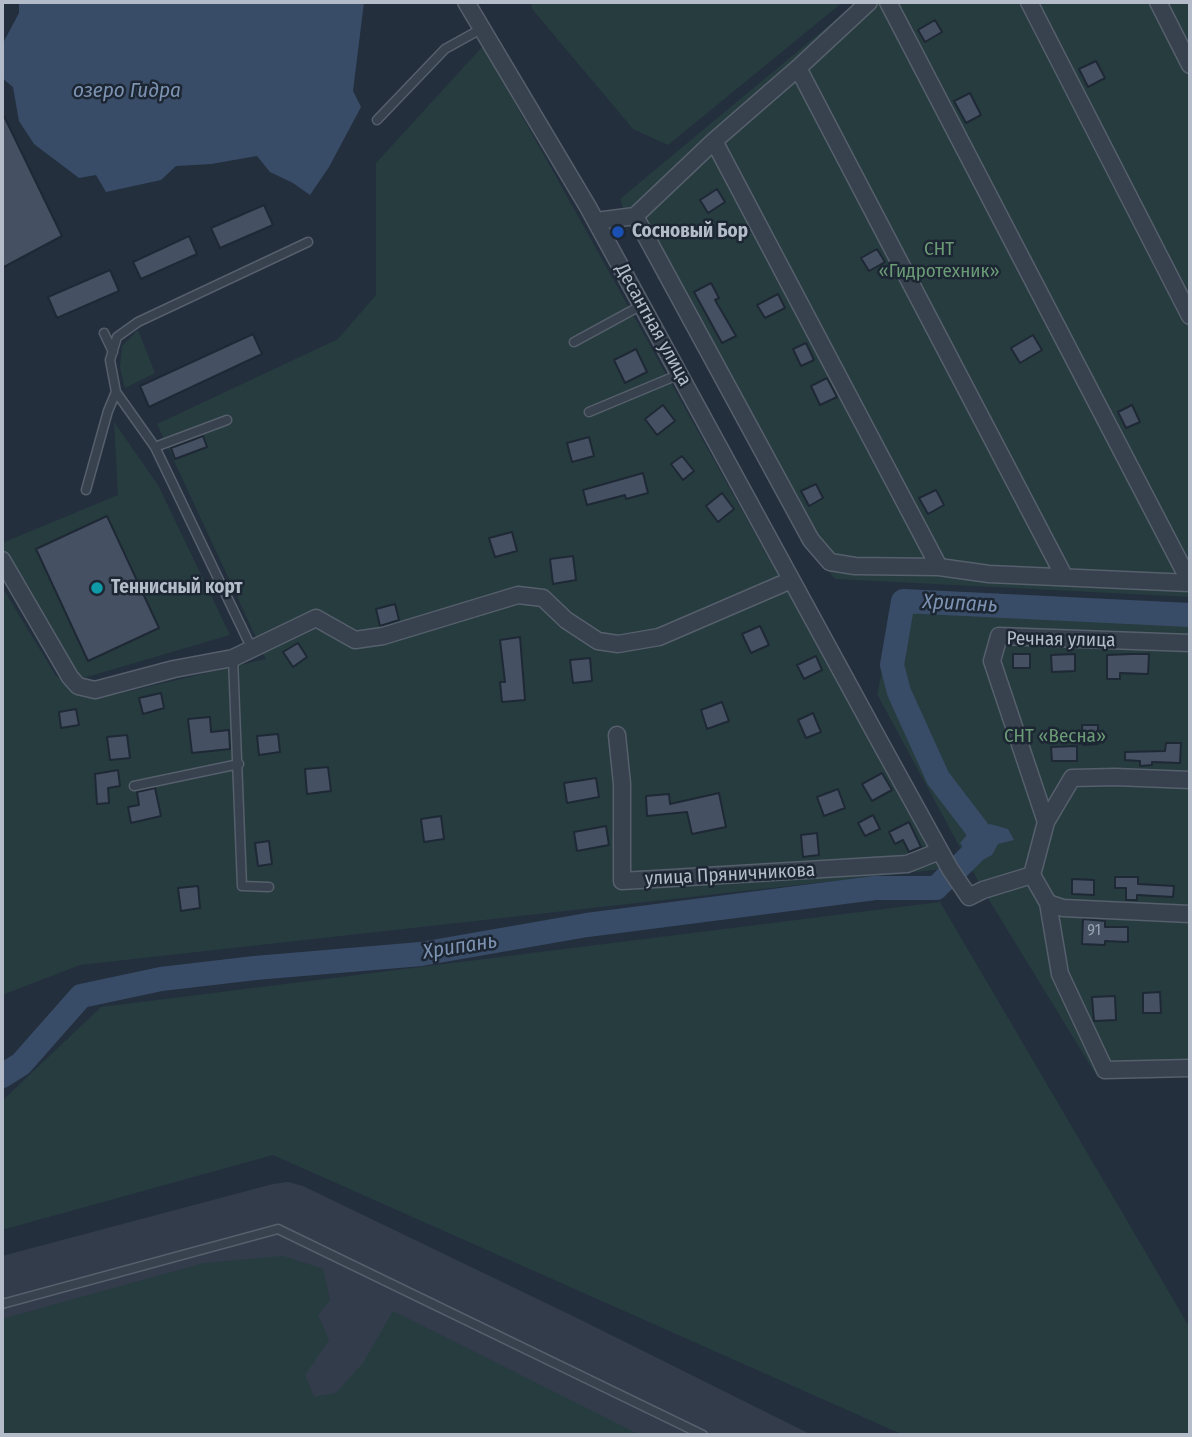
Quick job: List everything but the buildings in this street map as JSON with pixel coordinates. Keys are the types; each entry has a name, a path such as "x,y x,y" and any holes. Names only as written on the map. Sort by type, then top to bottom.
{"street":[{"name":"Десантная улица","path":"466,2 596,221 680,374 787,581 940,851 969,897 1032,875"},
{"path":"596,221 635,216 869,2"},
{"path":"888,2 1190,582"},
{"path":"1029,2 1190,316"},
{"path":"1158,2 1190,65"},
{"path":"798,68 1064,576"},
{"path":"714,141 939,567"},
{"path":"635,216 804,528 830,562 855,566 939,567 989,574 1190,582"},
{"path":"2,560 70,677 78,686 89,691 174,669 233,658 316,618 355,640 383,636 518,595 542,598 566,620 598,641 618,644 659,637 787,581"},
{"name":"Речная улица","path":"1046,822 992,661 999,636 1190,643"},
{"name":"улица Пряничникова","path":"617,735 622,784 622,881 907,864 940,851"},
{"path":"1190,780 1072,778 1046,822 1032,875 1048,903 1060,974 1105,1070 1190,1068"},
{"path":"1048,903 1063,908 1190,914"}],"lane":[{"path":"377,120 445,49 481,29"},
{"path":"252,649 155,447 116,392 110,360 117,337 138,321 308,243"},
{"path":"574,342 642,305"},
{"path":"104,333 113,352"},
{"path":"589,412 680,374"},
{"path":"86,490 116,392"},
{"path":"155,447 227,420"},
{"path":"233,658 242,886 268,887"},
{"path":"134,786 239,764"},
{"path":"2,1304 278,1229 703,1435"}],"shaded area":[{"path":"288,1182 303,1186 579,1319 812,1435 2,1435 2,1256"}],"green space":[{"path":"530,2 843,2 668,145 633,129 533,10"},
{"name":"СНТ «Гидротехник»","path":"857,2 1190,2 1190,597 835,579 817,557 626,216 620,199"},
{"path":"483,46 942,869 80,965 2,995 2,587 56,676 96,699 266,659 157,424 338,339 376,295 376,163"},
{"path":"138,330 155,373 125,388 120,368 122,346"},
{"path":"114,422 158,485 230,635 80,679 2,548 2,543 118,495"},
{"name":"СНТ «Весна»","path":"900,591 1190,607 1190,1077 1098,1078 983,890 877,694"},
{"path":"940,902 1190,1328 1190,1435 901,1434 273,1155 2,1230 2,1101 101,1007"},
{"path":"283,1256 323,1269 330,1300 318,1315 329,1340 305,1375 314,1397 336,1393 363,1363 393,1311 640,1435 2,1435 2,1319 204,1263"}],"water":[{"name":"озеро Гидра","path":"19,2 364,2 353,91 361,107 329,167 310,195 270,172 257,156 211,164 176,166 161,180 106,192 96,175 79,178 34,144 19,121 13,87 2,78 2,45 19,13"},
{"path":"990,824 1008,829 1014,840 998,844 992,855 982,860 970,857 960,843 967,835"}],"waterway":[{"name":"Хрипань","path":"958,868 981,845 977,829 938,778 899,692 892,665 903,601 1190,615"},
{"name":"Хрипань","path":"2,1076 21,1064 81,996 161,979 421,954 587,925 875,888 936,888 947,877"}],"place":[{"name":"Сосновый Бор","path":"618,232"},
{"name":"Теннисный корт","path":"97,588"}]}
